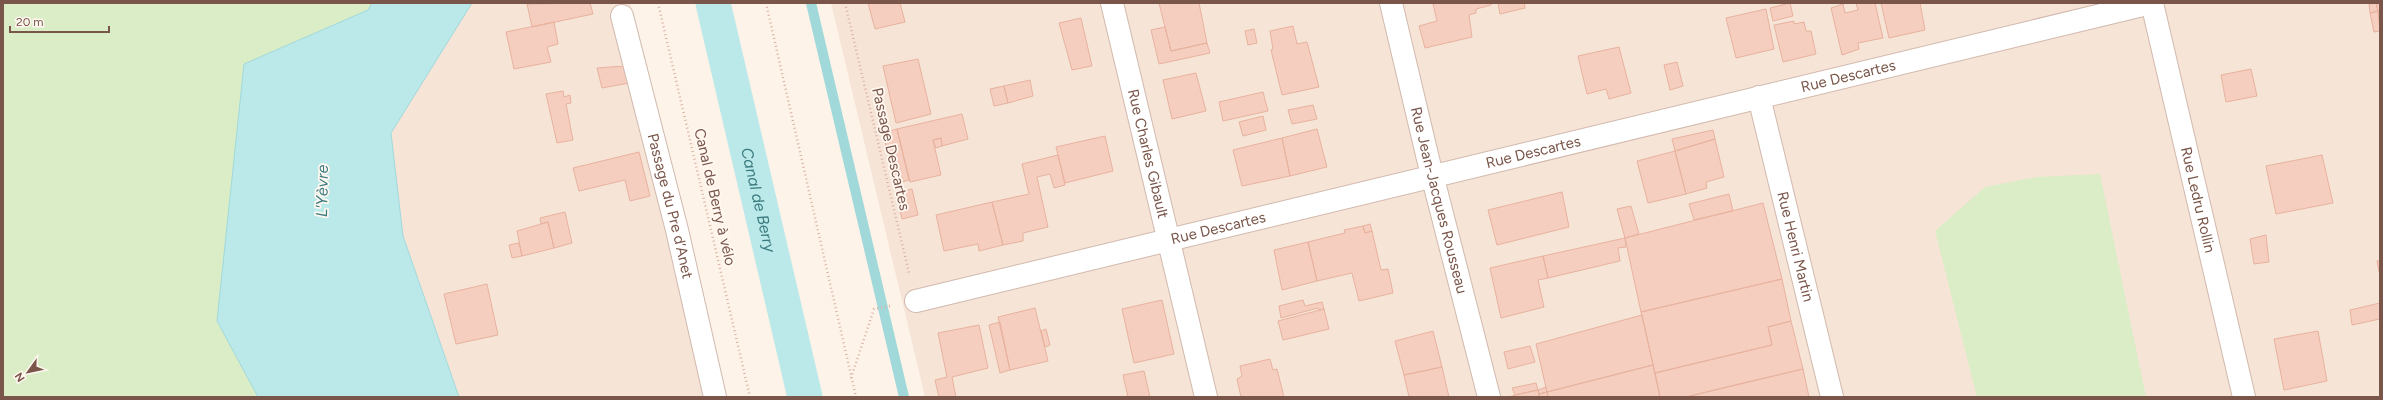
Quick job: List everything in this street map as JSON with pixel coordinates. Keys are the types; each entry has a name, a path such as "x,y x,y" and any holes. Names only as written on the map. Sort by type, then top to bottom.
{"street":[{"name":"Rue Charles Gibault","path":"1112,3 1206,397"},
{"name":"Rue Jean-Jacques Rousseau","path":"1391,3 1432,176 1489,397"},
{"name":"Rue Descartes","path":"916,301 1168,238 2152,3"},
{"name":"Rue Ledru Rollin","path":"2152,3 2244,397"},
{"name":"Passage du Pre d’Anet","path":"622,16 677,230 715,397"},
{"name":"Rue Henri Martin","path":"1759,97 1832,397"}],"path":[{"name":"Canal de Berry à vélo","path":"658,3 750,397"},
{"path":"766,3 856,397"},
{"name":"Passage Descartes","path":"845,3 916,301"},
{"path":"851,378 874,309"}],"shaded area":[{"path":"472,3 630,3 714,397 459,397 403,236 391,133"},
{"path":"831,3 2380,3 2380,397 925,397"}],"green space":[{"path":"3,3 372,3 217,321 258,397 3,397"},
{"path":"2100,174 2146,397 1977,397 1935,231 1985,187 2037,177"}],"water":[{"name":"L'Yèvre","path":"372,3 472,3 391,133 403,236 459,397 258,397 217,321 244,64 368,10"}],"building":[{"path":"590,3 593,14 532,27 527,4"},
{"path":"868,3 900,3 905,22 875,29"},
{"path":"1159,3 1199,3 1207,43 1171,51"},
{"path":"1491,3 1491,5 1476,9 1476,13 1469,15 1472,37 1425,48 1419,26 1437,21 1433,4"},
{"path":"1498,3 1524,3 1525,8 1500,14"},
{"path":"1790,3 1793,16 1773,21 1770,8"},
{"path":"1856,3 1875,3 1883,38 1858,43 1859,49 1842,55 1831,8 1843,4 1845,13 1858,10"},
{"path":"1881,3 1920,3 1925,30 1889,38"},
{"path":"2376,3 2380,3 2380,22 2378,11"},
{"path":"2376,3 2378,11 2370,13 2369,4"},
{"path":"1766,9 1774,49 1736,58 1726,18"},
{"path":"2378,11 2380,31 2374,32 2370,13"},
{"path":"1081,18 1092,66 1072,70 1059,23"},
{"path":"1794,21 1794,24 1804,22 1806,31 1811,31 1816,54 1783,62 1774,25"},
{"path":"554,22 558,44 547,47 551,62 514,69 506,32"},
{"path":"1293,26 1297,44 1307,42 1319,87 1282,95 1271,50 1273,49 1270,31"},
{"path":"1165,27 1171,51 1207,43 1210,53 1159,64 1151,30"},
{"path":"1254,29 1257,43 1248,45 1245,31"},
{"path":"1619,47 1631,93 1609,99 1606,89 1587,94 1578,56"},
{"path":"918,59 931,114 896,123 883,66"},
{"path":"1677,62 1683,86 1670,90 1664,65"},
{"path":"625,66 629,83 602,88 597,68"},
{"path":"2251,69 2257,96 2226,102 2221,75"},
{"path":"1196,73 1206,111 1172,119 1163,80"},
{"path":"1030,80 1033,96 1008,103 1004,86"},
{"path":"1004,86 1008,103 994,106 990,89"},
{"path":"563,91 564,97 570,95 571,103 566,104 573,140 557,143 546,94"},
{"path":"1263,92 1268,111 1223,121 1219,102"},
{"path":"1313,105 1317,119 1292,124 1288,110"},
{"path":"962,114 968,139 942,146 941,138 933,140 941,175 910,182 897,129"},
{"path":"1263,116 1266,130 1243,136 1239,122"},
{"path":"897,129 909,180 895,184 883,133"},
{"path":"1317,129 1327,167 1290,176 1282,138"},
{"path":"1713,130 1715,139 1675,151 1672,139"},
{"path":"1105,136 1113,171 1065,183 1056,147"},
{"path":"941,138 942,146 936,148 933,140"},
{"path":"1282,138 1290,176 1242,186 1233,150"},
{"path":"1715,139 1724,177 1706,182 1707,188 1686,194 1675,151"},
{"path":"1675,151 1686,194 1648,203 1637,161"},
{"path":"639,152 650,196 630,201 625,180 579,191 573,168"},
{"path":"1058,155 1065,185 1054,188 1050,174 1037,177 1048,227 1023,233 1023,241 1003,245 992,202 1029,194 1022,164"},
{"path":"2322,155 2333,203 2276,214 2266,166"},
{"path":"912,189 918,215 902,219 896,193"},
{"path":"1562,192 1569,227 1497,245 1488,210"},
{"path":"1729,194 1733,211 1694,220 1689,204"},
{"path":"992,202 1003,245 979,251 978,244 944,251 936,215"},
{"path":"1763,203 1782,279 1641,312 1625,238"},
{"path":"1631,206 1639,234 1625,238 1617,209"},
{"path":"565,212 572,243 554,248 548,222 541,224 540,218"},
{"path":"548,222 554,248 522,256 517,231"},
{"path":"1370,224 1372,231 1365,233 1363,226"},
{"path":"1363,226 1365,233 1372,231 1381,270 1388,269 1393,293 1359,301 1352,273 1317,281 1308,242 1345,233 1344,230"},
{"path":"2266,235 2269,262 2254,264 2250,239"},
{"path":"1625,238 1626,247 1618,248 1620,261 1548,278 1543,256"},
{"path":"1308,242 1317,281 1282,290 1274,250"},
{"path":"519,243 522,256 512,258 509,245"},
{"path":"1543,256 1548,278 1538,280 1544,307 1501,318 1490,268"},
{"path":"2380,260 2380,276 2377,261"},
{"path":"1782,279 1791,321 1768,327 1772,345 1655,373 1641,312"},
{"path":"487,284 498,335 456,344 444,294"},
{"path":"1162,300 1174,354 1134,363 1122,309"},
{"path":"1303,300 1305,306 1322,302 1324,309 1319,310 1318,308 1281,318 1279,306"},
{"path":"2380,303 2380,319 2352,325 2350,310"},
{"path":"1035,308 1048,361 1010,370 998,317"},
{"path":"1324,309 1329,329 1283,340 1278,321"},
{"path":"1642,315 1653,365 1547,392 1536,344"},
{"path":"1791,321 1803,369 1686,397 1660,397 1655,373 1772,345 1768,327"},
{"path":"1000,322 1010,370 1000,373 989,325"},
{"path":"979,325 988,368 952,377 956,397 939,397 935,380 947,377 938,333"},
{"path":"1046,329 1050,345 1045,347 1041,331"},
{"path":"1433,331 1442,367 1404,375 1395,341"},
{"path":"2318,331 2327,381 2284,390 2274,339"},
{"path":"1530,346 1535,362 1508,369 1504,352"},
{"path":"1270,359 1273,370 1277,369 1284,397 1241,397 1237,379 1242,376 1240,366"},
{"path":"1653,365 1660,397 1548,397 1547,392"},
{"path":"1442,367 1449,397 1409,397 1404,375"},
{"path":"1803,369 1809,397 1686,397 1739,384"},
{"path":"1144,371 1150,397 1128,397 1123,375"},
{"path":"1536,383 1538,390 1515,395 1512,388"},
{"path":"1546,387 1547,392 1539,394 1538,390"},
{"path":"1538,390 1539,397 1509,397 1515,395"},
{"path":"1547,392 1548,397 1539,397 1539,394"}],"waterway":[{"name":"Canal de Berry","path":"713,3 805,397"},
{"path":"811,3 904,397"}]}
